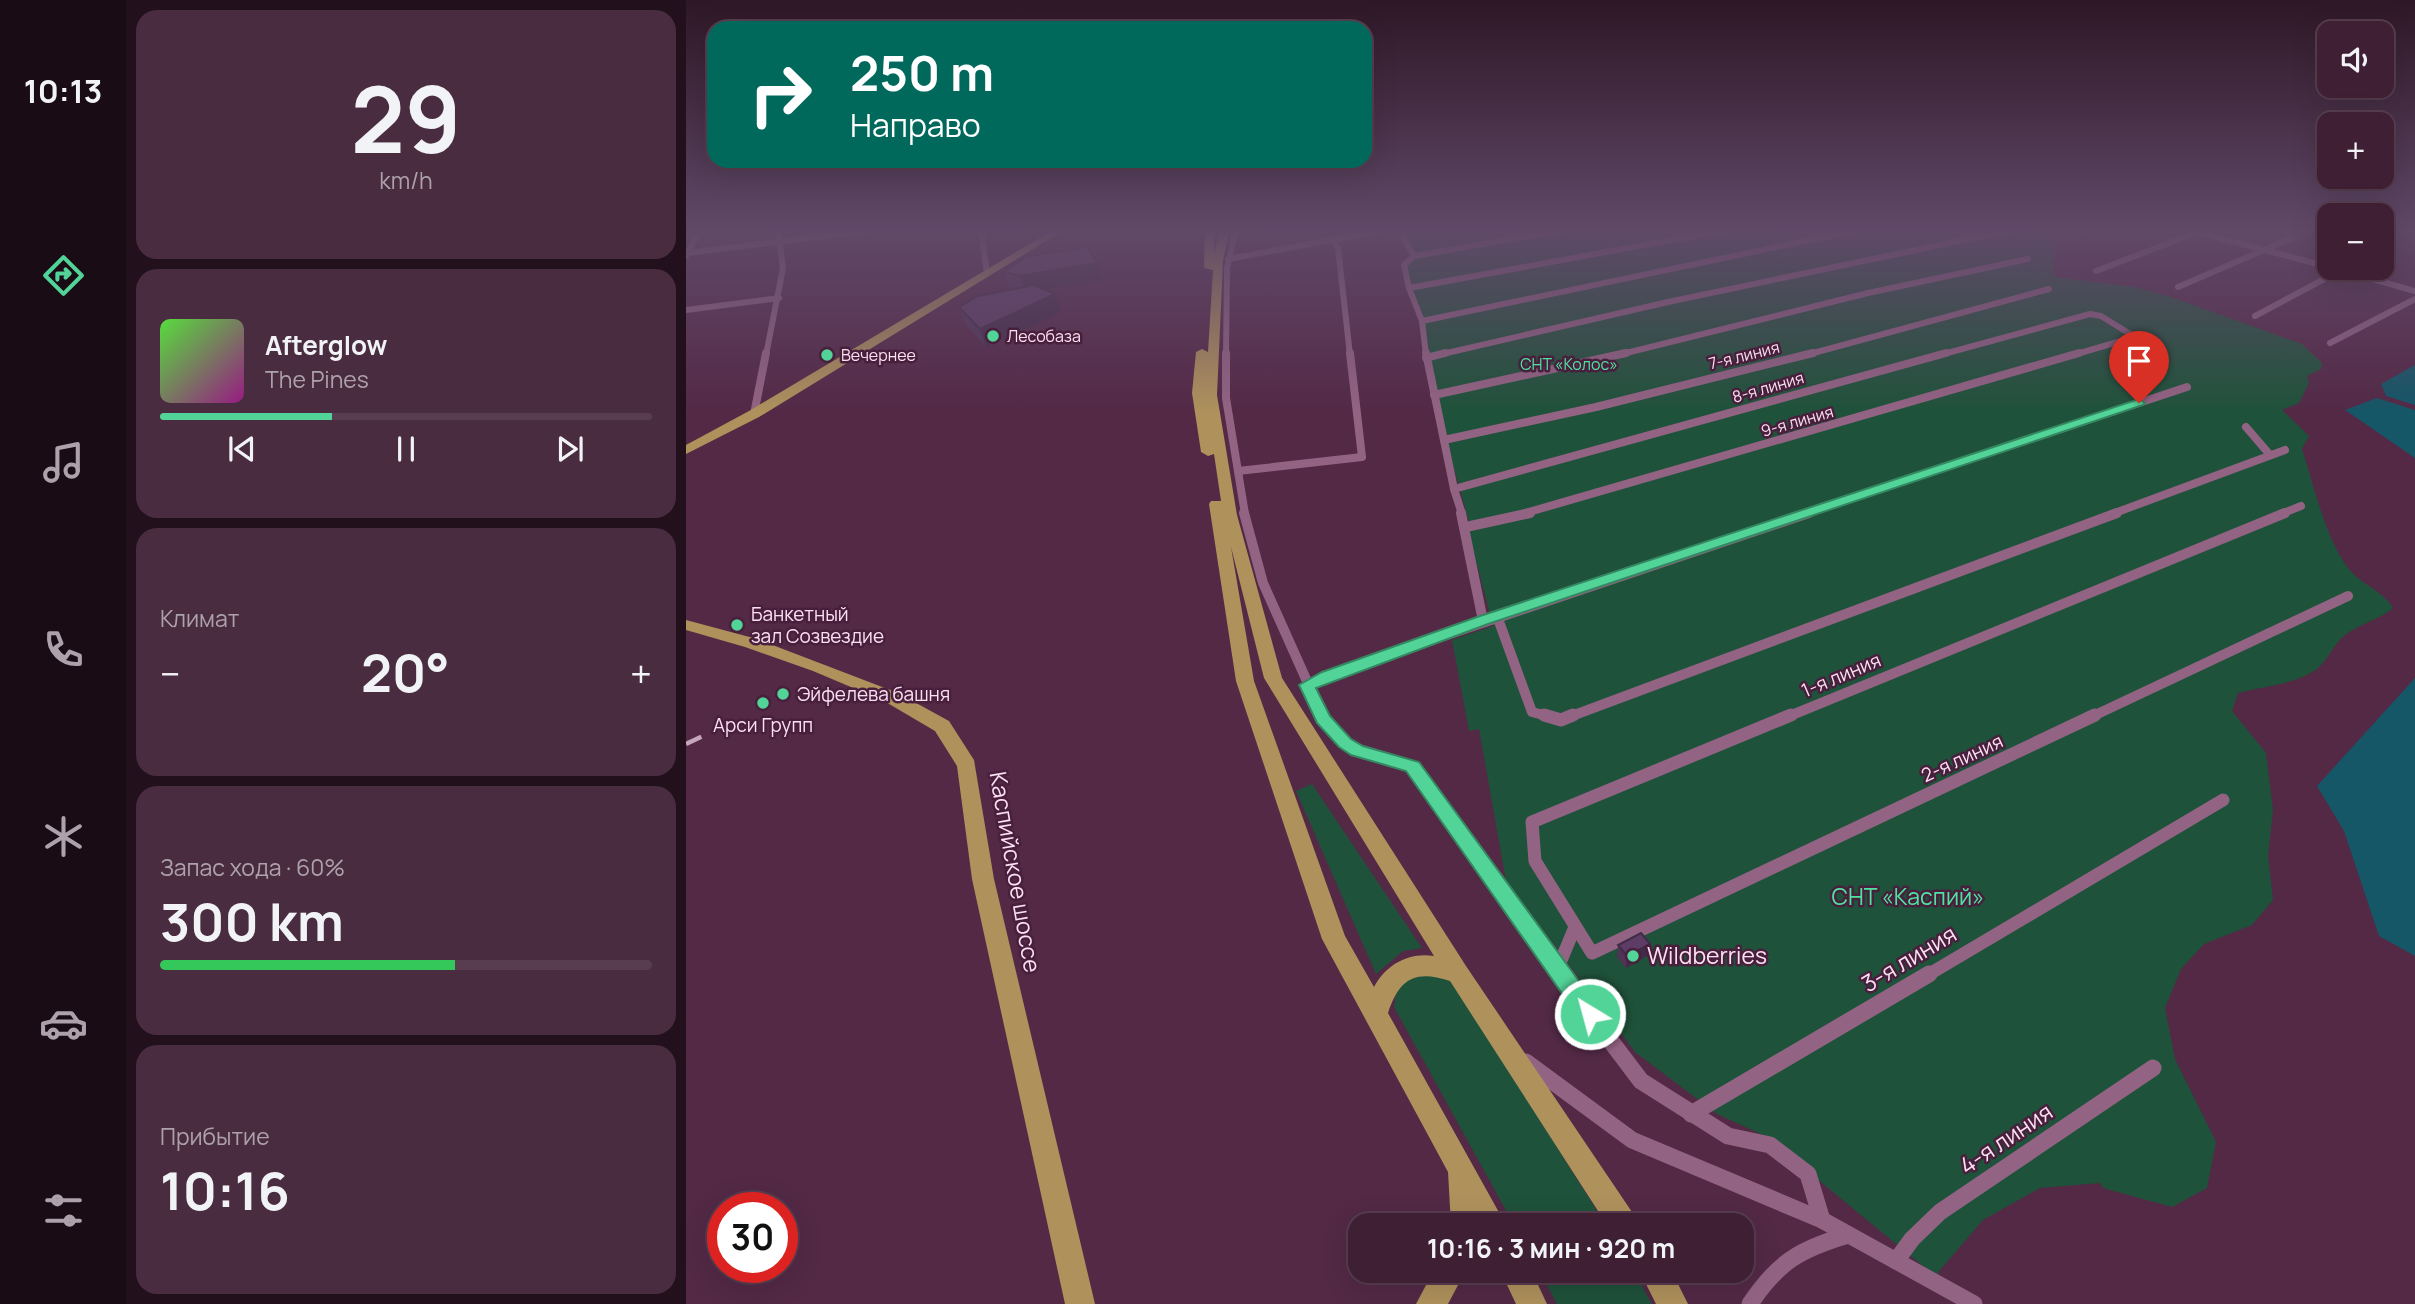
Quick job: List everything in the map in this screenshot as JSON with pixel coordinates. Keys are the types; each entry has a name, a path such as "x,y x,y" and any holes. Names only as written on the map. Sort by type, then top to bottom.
{"main road":[{"path":"686,450 754,414 960,291"},
{"path":"1207,291 1198,393 1245,681 1335,939 1486,1213"},
{"path":"1216,291 1211,395 1230,515 1273,678 1458,973 1616,1213"},
{"name":"Каспийское шоссе","path":"686,625 785,655 891,697 942,726 967,765 983,879 1080,1304"},
{"path":"1375,1015 1381,990 1401,972 1421,964 1439,965 1458,973"},
{"path":"1460,1163 1464,1213"},
{"path":"1431,1304 1443,1283"},
{"path":"1522,1283 1532,1304"},
{"path":"1661,1283 1673,1304"}],"street":[{"path":"754,414 780,291"},
{"path":"1228,291 1226,398 1245,516 1263,583 1324,719 1345,743 1357,750 1413,766 1557,970 1641,1081 1728,1136 1770,1145 1808,1174 1822,1220"},
{"path":"1238,471 1362,457 1343,291"},
{"path":"1410,291 1422,321 1426,358 1454,489 1466,527 1483,621"},
{"path":"1422,321 1565,291"},
{"path":"1426,358 1720,291"},
{"path":"1434,395 1629,353 1878,291"},
{"name":"7-я линия","path":"1444,440 1672,388 1928,324 2043,291"},
{"path":"2255,316 2302,291"},
{"path":"686,310 779,298"},
{"path":"2330,343 2415,299"},
{"name":"9-я линия","path":"1466,527 1546,509 2135,337 2101,316 2091,314"},
{"name":"8-я линия","path":"1454,489 2091,314"},
{"path":"1307,685 1328,675 1497,616 2187,387"},
{"path":"2245,427 2270,455"},
{"path":"1497,616 1532,712 1561,720 2285,450"},
{"name":"1-я линия","path":"1592,953 1535,861 1532,822 2301,506"},
{"name":"2-я линия","path":"1592,953 2348,596"},
{"name":"3-я линия","path":"1691,1114 2223,800"},
{"path":"1557,970 1575,927"},
{"path":"1507,1048 1632,1140 1822,1220 1975,1304"},
{"name":"4-я линия","path":"1896,1261 1912,1239 1940,1212 2153,1068"},
{"path":"1750,1304 1770,1272 1808,1246 1848,1235"}],"green space":[{"name":"СНТ «Каспий»","path":"1414,291 2149,291 2302,344 2322,363 2321,369 2307,376 2309,383 2299,403 2282,410 2309,436 2302,449 2321,511 2340,556 2353,574 2383,596 2393,608 2345,635 2323,663 2311,673 2292,681 2238,693 2232,711 2266,753 2273,810 2268,856 2273,900 2252,925 2204,944 2181,969 2165,1008 2175,1059 2216,1142 2207,1188 2172,1207 2103,1188 2100,1183 2040,1188 1983,1220 1935,1276 1765,1136 1717,1114 1635,1052 1506,881 1479,729 1469,731 1452,640 1493,626 1469,534 1471,529 1444,433 1423,317"},
{"path":"1312,784 1422,948 1403,951 1376,974 1296,791"},
{"path":"1417,971 1448,975 1598,1213 1507,1213 1394,1007 1396,990"},
{"path":"1546,1283 1640,1283 1652,1304 1557,1304"}],"water":[{"path":"2415,365 2415,405 2386,396 2381,384"},
{"path":"2377,398 2415,410 2415,458 2345,410"},
{"path":"2415,678 2415,956 2379,936 2344,831 2317,786"}],"building":[{"path":"1004,291 1048,291 1055,294 980,329 959,307 978,296"},
{"path":"1641,933 1650,944 1627,956 1618,945"}],"railway":[{"path":"686,744 709,733"}],"place":[{"name":"Лесобаза","path":"993,336"},
{"name":"Вечернее","path":"827,355"},
{"name":"Банкетный зал Созвездие","path":"737,625"},
{"name":"Эйфелева башня","path":"783,694"},
{"name":"Арси Групп","path":"763,703"},
{"name":"Wildberries","path":"1633,956"}],"route":[{"path":"1590,1014 1413,766 1357,750 1345,743 1324,719 1307,685 1328,675 1483,621 2139,403"}],"park label":[{"name":"СНТ «Колос»","path":"1569,364"}]}
